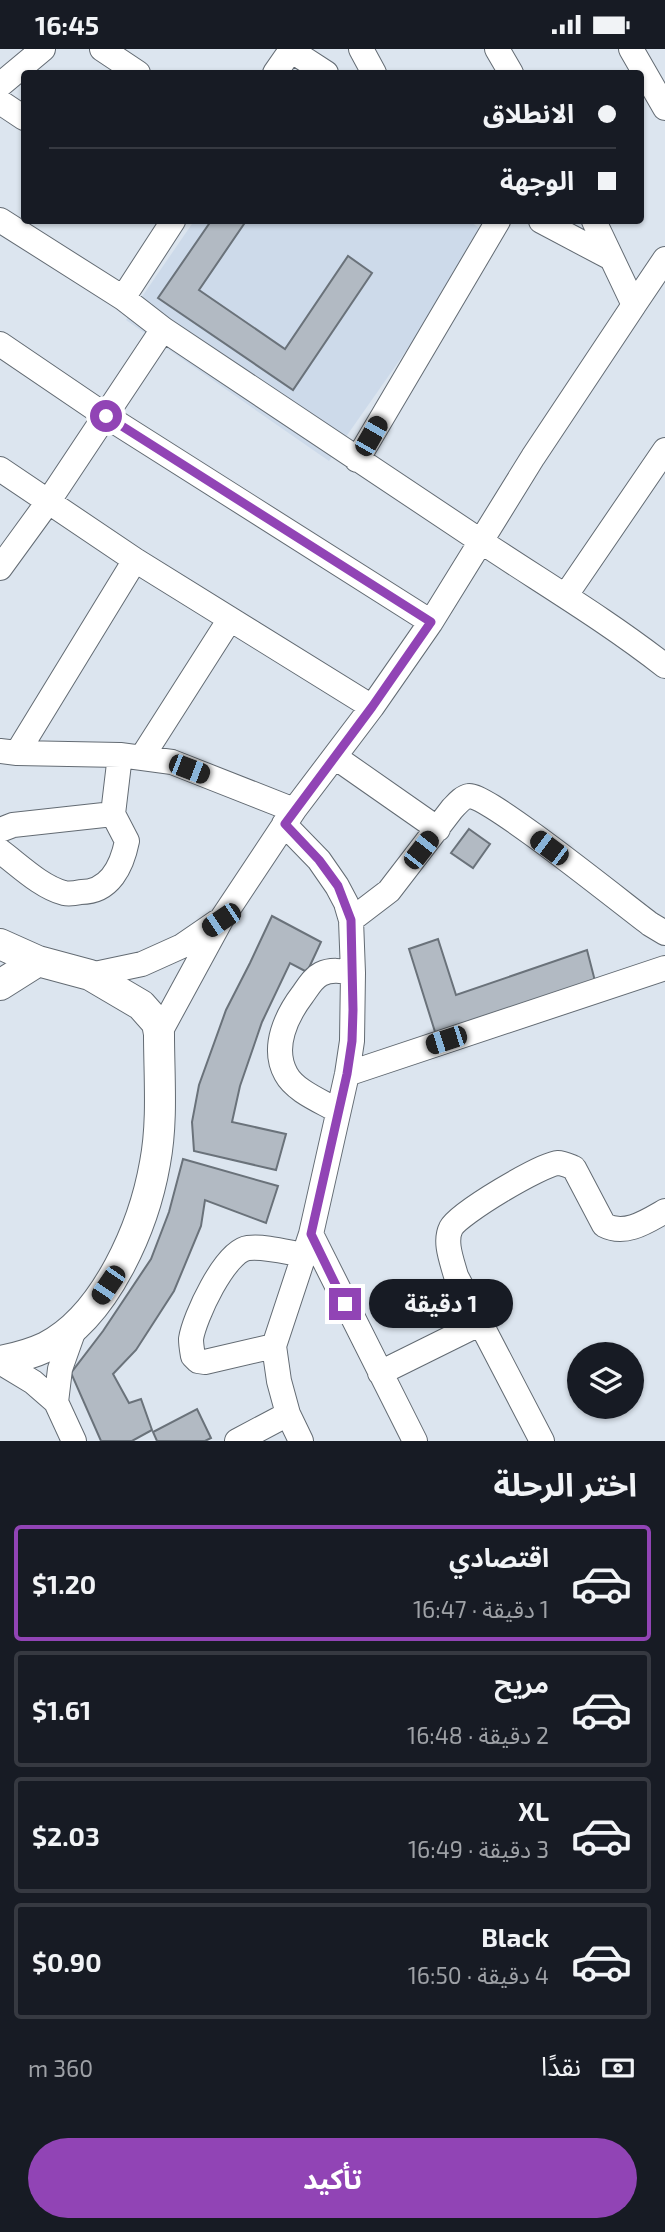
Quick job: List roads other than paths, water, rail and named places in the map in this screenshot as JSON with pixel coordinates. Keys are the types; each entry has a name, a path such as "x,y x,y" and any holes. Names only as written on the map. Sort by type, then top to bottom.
{"main road":[{"path":"0,944 38,961 90,975 141,1005 157,1023 159,1034 156,1162 142,1214 120,1269 97,1302 76,1324 48,1346 23,1357 0,1362"},
{"path":"0,985 38,961"}],"street":[{"path":"0,85 43,49"},
{"path":"102,49 134,70"},
{"path":"360,49 372,70"},
{"path":"497,49 508,70"},
{"path":"631,49 643,70"},
{"path":"277,70 290,50 321,70"},
{"path":"644,72 665,108"},
{"path":"0,102 21,116"},
{"path":"123,297 171,224"},
{"path":"357,460 496,224"},
{"path":"547,224 611,258"},
{"path":"595,224 634,305"},
{"path":"2,225 123,297 163,329 357,460 566,595 665,666"},
{"path":"159,1034 221,920 289,817 372,707 431,622 533,457 665,259"},
{"path":"0,568 48,502 163,329"},
{"path":"0,344 106,416 431,622"},
{"path":"566,595 665,450"},
{"path":"0,469 135,560 372,707"},
{"path":"8,752 135,560"},
{"path":"0,851 46,885 65,893 90,892 110,881 123,861 127,841 113,814 131,756 230,619"},
{"path":"8,752 131,756 172,762 289,817 338,886 351,920 352,1041 347,1074 307,1244 274,1346 279,1381 288,1414 301,1441"},
{"path":"335,757 438,829"},
{"path":"351,920 389,891 463,798 469,796 476,797 509,817 665,933"},
{"path":"0,829 13,825 113,814"},
{"path":"90,975 142,964 182,946 221,920"},
{"path":"347,1074 665,968"},
{"path":"338,1111 293,1084 281,1063 281,1046 284,1026 290,1012 310,983 321,974 337,970 353,973"},
{"path":"542,1441 456,1276 448,1248 451,1229 463,1215 534,1171 559,1163 574,1168 604,1225 613,1230 626,1230 665,1211"},
{"path":"274,1346 205,1362 198,1361 193,1356 192,1337 216,1280 233,1256 248,1248 307,1244"},
{"path":"307,1244 415,1441"},
{"path":"380,1373 481,1323"},
{"path":"56,1402 60,1369 76,1324"},
{"path":"0,1362 56,1402 74,1441"},
{"path":"237,1441 288,1414"}]}
